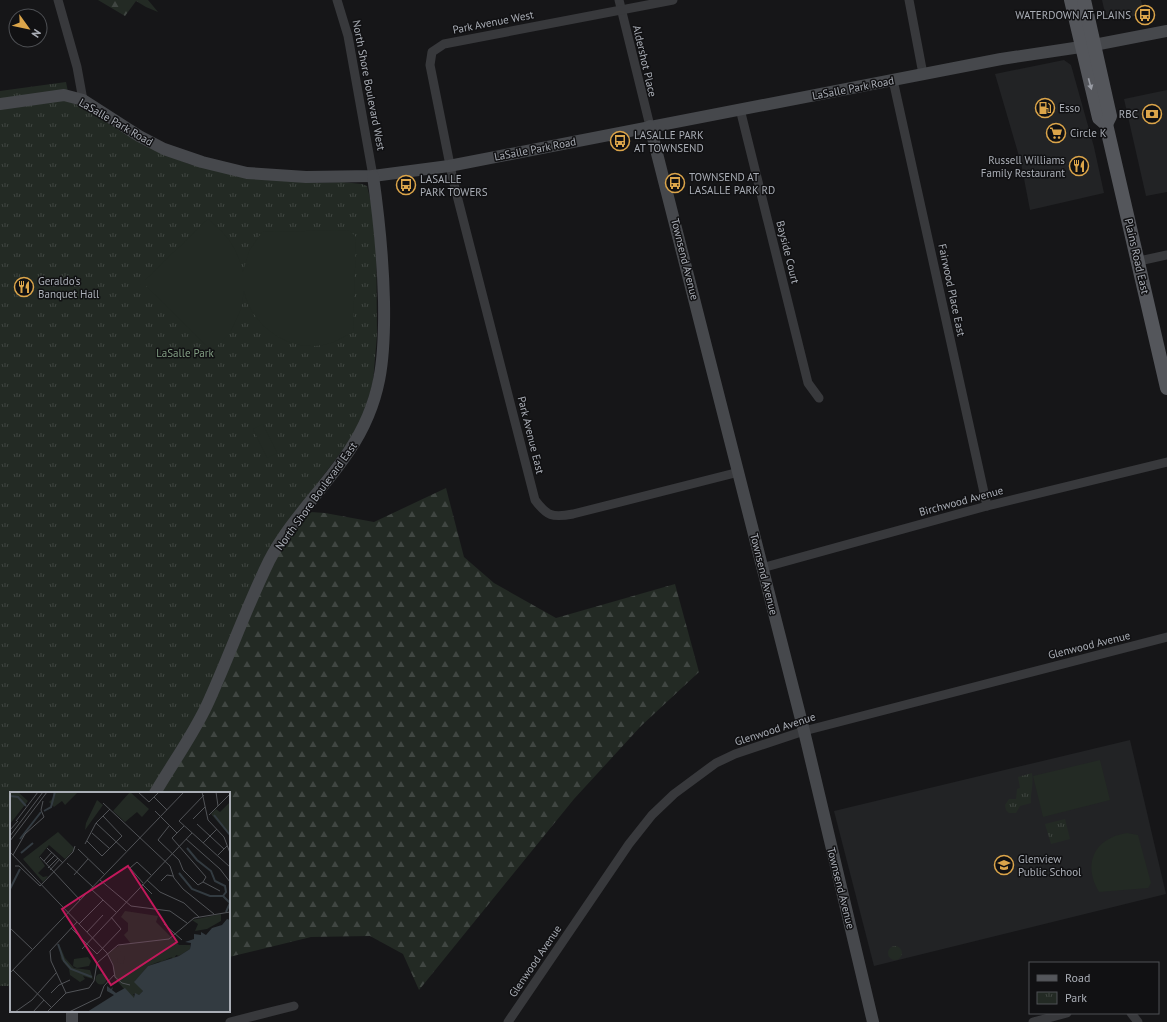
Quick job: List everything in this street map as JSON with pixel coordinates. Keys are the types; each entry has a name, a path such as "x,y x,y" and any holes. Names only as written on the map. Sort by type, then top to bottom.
{"main road":[{"path":"1071,0 1088,46"},
{"path":"1084,0 1088,46"},
{"name":"Plains Road East","path":"1088,46 1099,118 1106,124 1139,261 1167,388"}],"street":[{"path":"58,0 77,67 83,100"},
{"name":"North Shore Boulevard West","path":"337,0 348,36 373,176"},
{"name":"Aldershot Place","path":"619,0 650,126"},
{"name":"Park Avenue West","path":"449,166 430,65 432,52 437,48 444,44 673,0"},
{"path":"909,0 923,74"},
{"name":"LaSalle Park Road","path":"0,104 64,95 83,100 139,136 164,149 202,162 247,173 306,178 373,176 449,166 1001,59 1088,46 1167,31"},
{"name":"Fairwood Place East","path":"893,80 987,506"},
{"name":"Bayside Court","path":"740,109 808,383 819,398"},
{"name":"Townsend Avenue","path":"650,126 804,731 873,1022"},
{"name":"Park Avenue East","path":"449,166 535,500 543,511 556,517 573,514 739,472"},
{"name":"North Shore Boulevard East","path":"156,792 206,707 270,560 290,528 350,451 360,434 372,407 383,366 384,335 383,253 373,176"},
{"path":"1139,261 1167,255"},
{"name":"Birchwood Avenue","path":"762,568 987,506 1167,462"},
{"name":"Glenwood Avenue","path":"508,1022 629,844 652,816 674,794 716,763 735,754 804,731 1167,637"},
{"path":"230,1022 294,1006"},
{"path":"1033,1022 1063,1014"}],"shaded area":[{"path":"1102,0 1141,0 1144,14 1116,20 1109,18 1105,13"},
{"path":"1064,60 1071,65 1094,147 1104,193 1030,210 1021,163 995,74"},
{"path":"1167,90 1167,192 1146,196 1124,99"},
{"name":"Glenview Public School","path":"1130,740 1166,894 874,966 834,811"}],"green space":[{"path":"98,0 148,0 158,12 136,1 125,16"},
{"name":"LaSalle Park","path":"66,82 70,102 94,111 143,145 189,164 253,178 311,183 342,182 362,184 367,186 376,223 377,335 373,382 362,419 347,444 308,496 198,713 151,792 10,792 10,986 0,986 0,91"},
{"path":"208,219 231,242 238,255 243,272 249,251 262,232 349,230 356,237 353,332 334,342 319,346 305,346 290,342 277,336 266,328 256,317 249,305 244,291 241,309 230,333 212,351 145,285 145,280"},
{"path":"263,424 277,453 267,458 253,429"},
{"path":"446,488 464,557 494,583 556,618 675,584 699,672 641,726 574,799 419,990 403,954 370,936 311,937 230,957 230,792 116,792 282,510 325,513 374,522"},
{"path":"1100,760 1110,800 1043,817 1033,776"},
{"path":"1032,773 1033,781 1031,803 1020,806 1016,813 1009,813 1006,810 1005,805 1009,799 1016,799 1017,789 1020,788 1018,777"},
{"path":"1065,819 1070,839 1051,844 1045,824"},
{"path":"1127,833 1138,835 1151,883 1148,888 1099,892 1094,882 1092,872 1094,854 1099,846 1106,840"},
{"path":"895,946 900,948 902,953 900,958 895,960 890,958 888,953 890,948"}],"place":[{"name":"WATERDOWN AT PLAINS","path":"1145,15"},
{"name":"Esso","path":"1045,108"},
{"name":"RBC","path":"1152,114"},
{"name":"Circle K","path":"1056,133"},
{"name":"LASALLE PARK AT TOWNSEND","path":"620,141"},
{"name":"Russell Williams Family Restaurant","path":"1079,166"},
{"name":"TOWNSEND AT LASALLE PARK RD","path":"675,183"},
{"name":"LASALLE PARK TOWERS","path":"406,185"},
{"name":"Geraldo's Banquet Hall","path":"24,287"},
{"name":"Glenview Public School","path":"1004,865"}]}
